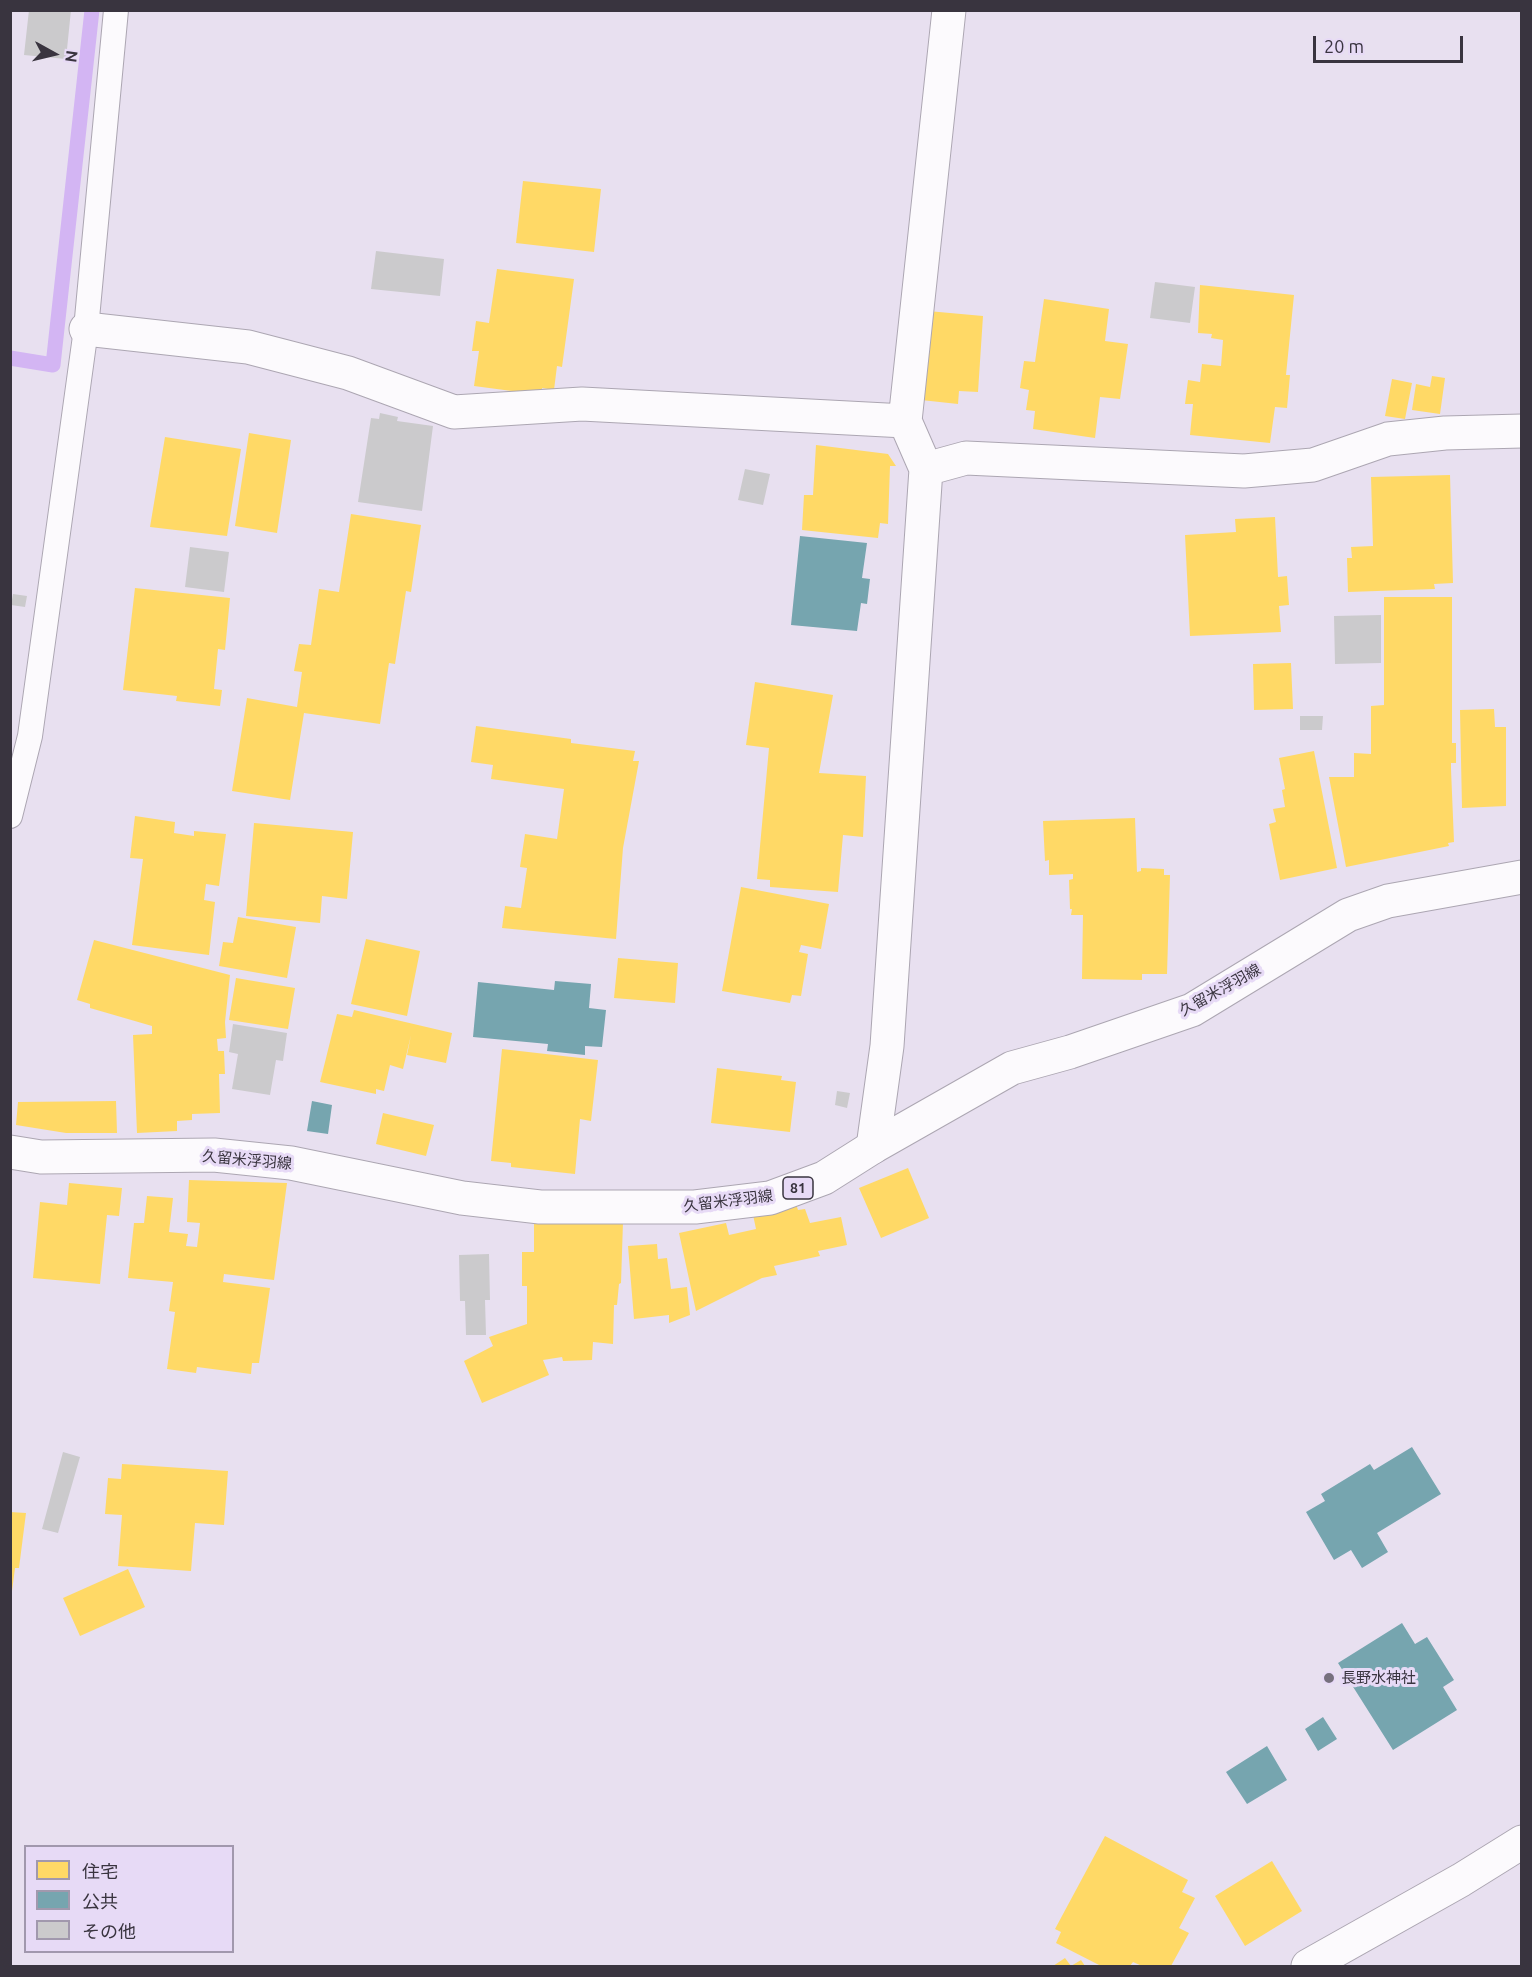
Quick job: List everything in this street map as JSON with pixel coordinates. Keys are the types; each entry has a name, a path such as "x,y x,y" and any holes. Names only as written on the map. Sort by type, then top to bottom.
{"street":[{"path":"873,1147 887,1046 926,469 905,421 949,10"},
{"path":"86,329 248,347 348,374 454,412 582,404 905,421"},
{"path":"926,469 966,458 1245,471 1313,465 1388,439 1445,433 1521,431"},
{"name":"久留米浮羽線","path":"10,1152 41,1157 213,1155 291,1163 462,1198 540,1207 622,1209 695,1207 770,1198 824,1178 873,1147 1012,1068 1070,1053 1192,1010 1348,915 1388,901 1521,877"},
{"path":"1308,1966 1461,1880 1521,1842"}],"lane":[{"path":"10,816 30,736 86,329 116,10"}],"building: 住宅":[{"path":"523,181 601,189 594,252 516,243"},
{"path":"497,269 574,279 562,367 557,366 554,390 542,388 542,395 474,386 479,351 472,351 476,321 489,323"},
{"path":"1200,285 1294,295 1286,375 1290,375 1287,408 1275,407 1270,443 1190,435 1193,404 1185,404 1188,380 1200,382 1202,364 1221,366 1223,340 1211,338 1212,334 1198,333"},
{"path":"1044,299 1109,309 1105,341 1128,344 1120,399 1100,397 1095,438 1033,429 1035,411 1026,410 1029,390 1020,388 1024,361 1035,362"},
{"path":"928,311 983,316 978,392 959,391 958,404 921,400"},
{"path":"1432,376 1445,378 1440,414 1412,410 1416,384 1430,387"},
{"path":"1392,379 1412,383 1405,419 1385,416"},
{"path":"249,433 291,440 277,533 235,526"},
{"path":"165,437 241,449 227,536 150,527"},
{"path":"816,445 888,454 896,466 890,466 888,524 880,523 878,538 802,530 804,495 813,495"},
{"path":"1450,475 1453,583 1434,584 1435,589 1348,592 1347,558 1352,558 1351,547 1373,546 1371,477"},
{"path":"351,514 421,525 411,592 406,591 395,664 389,663 380,724 304,713 290,800 232,791 247,698 297,707 302,672 294,671 299,644 311,645 319,589 339,592"},
{"path":"1275,517 1278,577 1287,576 1289,605 1279,606 1281,632 1190,636 1185,535 1236,532 1235,519"},
{"path":"135,588 230,598 225,650 218,649 214,689 222,690 220,706 176,701 177,696 123,690"},
{"path":"1384,597 1452,597 1452,743 1456,743 1456,763 1451,763 1454,842 1448,843 1449,846 1346,867 1329,777 1354,777 1354,753 1371,754 1371,706 1384,705"},
{"path":"1291,663 1293,709 1254,710 1253,664"},
{"path":"755,682 833,695 819,773 866,776 863,837 843,835 838,892 770,887 770,880 757,879 769,748 746,745"},
{"path":"1494,709 1495,727 1506,727 1506,806 1462,808 1460,710"},
{"path":"476,726 571,739 571,743 635,751 633,761 639,761 623,848 616,939 502,928 505,906 521,908 527,868 520,867 525,834 557,839 564,789 491,779 493,765 471,762"},
{"path":"1314,751 1337,868 1280,880 1269,824 1276,822 1273,809 1285,807 1282,790 1285,789 1279,758"},
{"path":"135,816 175,822 174,833 194,836 194,831 226,834 219,886 206,884 204,900 215,902 209,955 132,945 143,859 130,858"},
{"path":"1135,818 1137,872 1141,871 1141,868 1164,869 1164,875 1170,875 1167,974 1142,974 1142,980 1082,979 1083,915 1071,915 1069,880 1073,879 1073,874 1049,875 1049,860 1045,861 1043,821"},
{"path":"254,823 353,832 347,899 322,896 320,923 246,916"},
{"path":"741,887 829,904 821,949 801,945 799,952 808,954 801,996 792,995 790,1003 722,991"},
{"path":"238,917 296,927 287,978 219,966 223,942 233,943"},
{"path":"366,939 420,951 407,1016 351,1004"},
{"path":"94,940 230,975 225,1022 226,1038 217,1039 218,1051 224,1051 225,1074 219,1074 220,1113 192,1114 192,1120 177,1121 177,1131 137,1133 133,1035 152,1034 152,1026 90,1008 90,1004 77,1000"},
{"path":"618,958 678,963 675,1003 614,998"},
{"path":"236,978 295,988 288,1029 229,1020"},
{"path":"354,1010 452,1033 446,1063 407,1055 411,1035 403,1069 390,1065 384,1091 376,1089 376,1094 320,1082 337,1014 352,1017"},
{"path":"502,1049 598,1060 591,1121 580,1119 575,1174 511,1167 511,1163 491,1161"},
{"path":"717,1068 782,1076 781,1080 796,1082 790,1132 711,1123"},
{"path":"116,1101 117,1133 66,1133 16,1125 18,1102"},
{"path":"383,1113 434,1125 426,1156 376,1144"},
{"path":"908,1168 929,1218 881,1238 859,1188"},
{"path":"189,1180 287,1183 274,1280 224,1274 223,1282 270,1288 259,1363 252,1363 251,1374 197,1367 196,1373 167,1369 175,1312 169,1311 173,1282 128,1278 134,1223 144,1223 147,1196 173,1198 169,1232 188,1234 186,1246 197,1247 200,1223 187,1222"},
{"path":"69,1183 122,1188 119,1216 107,1215 100,1284 33,1278 40,1202 67,1205"},
{"path":"795,1201 798,1210 805,1209 810,1223 841,1217 847,1245 818,1251 820,1256 774,1266 777,1275 762,1278 696,1311 679,1233 726,1223 729,1235 756,1229 752,1210"},
{"path":"534,1220 623,1222 621,1283 617,1305 614,1305 613,1344 593,1342 592,1360 563,1361 562,1357 543,1360 549,1375 482,1403 464,1361 493,1346 489,1337 527,1324 527,1286 522,1286 522,1252 534,1252"},
{"path":"657,1244 658,1259 667,1258 671,1289 687,1287 690,1315 669,1323 669,1315 634,1319 628,1246"},
{"path":"122,1464 228,1471 224,1525 195,1523 191,1571 118,1566 122,1515 105,1514 108,1478 121,1479"},
{"path":"10,1512 26,1513 19,1568 15,1568 12,1591"},
{"path":"128,1569 145,1607 80,1636 63,1598"},
{"path":"1105,1836 1188,1880 1182,1892 1195,1898 1179,1928 1189,1933 1171,1966 1142,1966 1133,1962 1130,1966 1101,1966 1056,1943 1061,1932 1055,1929"},
{"path":"1272,1861 1302,1911 1245,1946 1215,1896"},
{"path":"1065,1958 1071,1966 1053,1966"},
{"path":"1081,1960 1085,1966 1071,1966"}],"building: 公共":[{"path":"800,536 867,543 862,578 870,579 867,604 861,603 857,631 791,625"},
{"path":"555,981 591,984 589,1008 606,1010 602,1047 585,1046 585,1055 547,1051 548,1044 473,1037 478,982 554,990"},
{"path":"312,1101 332,1105 328,1134 307,1131"},
{"path":"1412,1447 1441,1494 1377,1533 1388,1552 1362,1568 1351,1550 1334,1560 1306,1512 1325,1501 1321,1494 1370,1464 1374,1470"},
{"path":"1402,1623 1415,1644 1427,1637 1454,1680 1443,1687 1457,1710 1393,1750 1338,1663"},
{"path":"1323,1717 1337,1739 1318,1751 1305,1729"},
{"path":"1267,1746 1287,1780 1247,1804 1226,1772"}],"building: その他":[{"path":"29,10 71,10 66,59 24,55"},
{"path":"376,251 444,259 440,296 371,289"},
{"path":"1155,282 1195,287 1190,323 1150,318"},
{"path":"380,413 398,417 397,421 433,426 422,511 358,502 371,418 379,419"},
{"path":"745,469 770,474 763,505 738,500"},
{"path":"190,547 229,552 224,592 185,587"},
{"path":"13,594 27,596 25,607 11,605"},
{"path":"1381,615 1381,663 1335,664 1334,616"},
{"path":"1300,716 1323,716 1322,730 1300,730"},
{"path":"233,1024 287,1033 283,1061 276,1060 270,1095 232,1089 238,1054 229,1052"},
{"path":"837,1091 850,1093 847,1108 835,1105"},
{"path":"489,1254 490,1300 485,1300 486,1335 466,1335 465,1301 460,1301 459,1255"},
{"path":"63,1452 80,1457 58,1533 42,1529"}],"waterway":[{"path":"10,358 53,365 92,10"}],"place":[{"name":"長野水神社","path":"1329,1678"}]}
